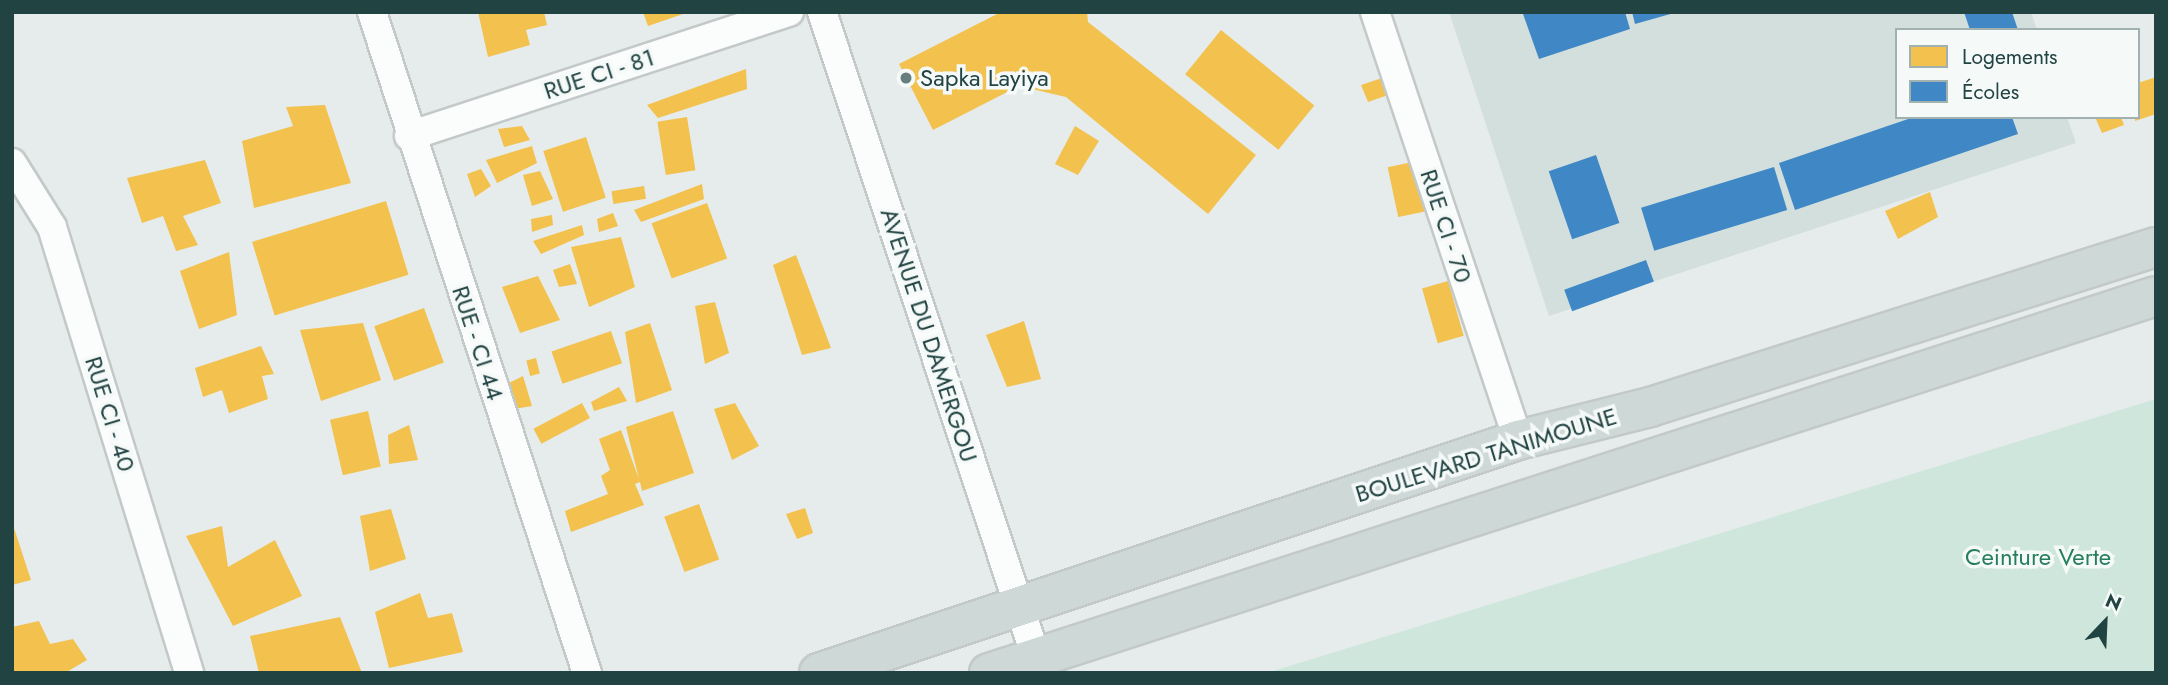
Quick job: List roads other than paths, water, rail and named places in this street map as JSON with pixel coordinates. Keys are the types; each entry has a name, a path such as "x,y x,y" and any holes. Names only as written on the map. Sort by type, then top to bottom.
{"main road":[{"name":"BOULEVARD TANIMOUNE","path":"818,673 1518,440 1650,407 2156,247"},
{"path":"989,673 2156,296"}],"street":[{"name":"RUE - CI 44","path":"372,12 409,136 587,673"},
{"name":"RUE CI - 81","path":"409,136 789,12"},
{"name":"AVENUE DU DAMERGOU","path":"822,12 1036,657"},
{"name":"RUE CI - 70","path":"1375,12 1518,440"},
{"name":"RUE CI - 40","path":"12,163 52,227 190,673"}],"place":[{"name":"Sapka Layiya","path":"906,78"}],"park label":[{"name":"Ceinture Verte","path":"2038,557"}]}
